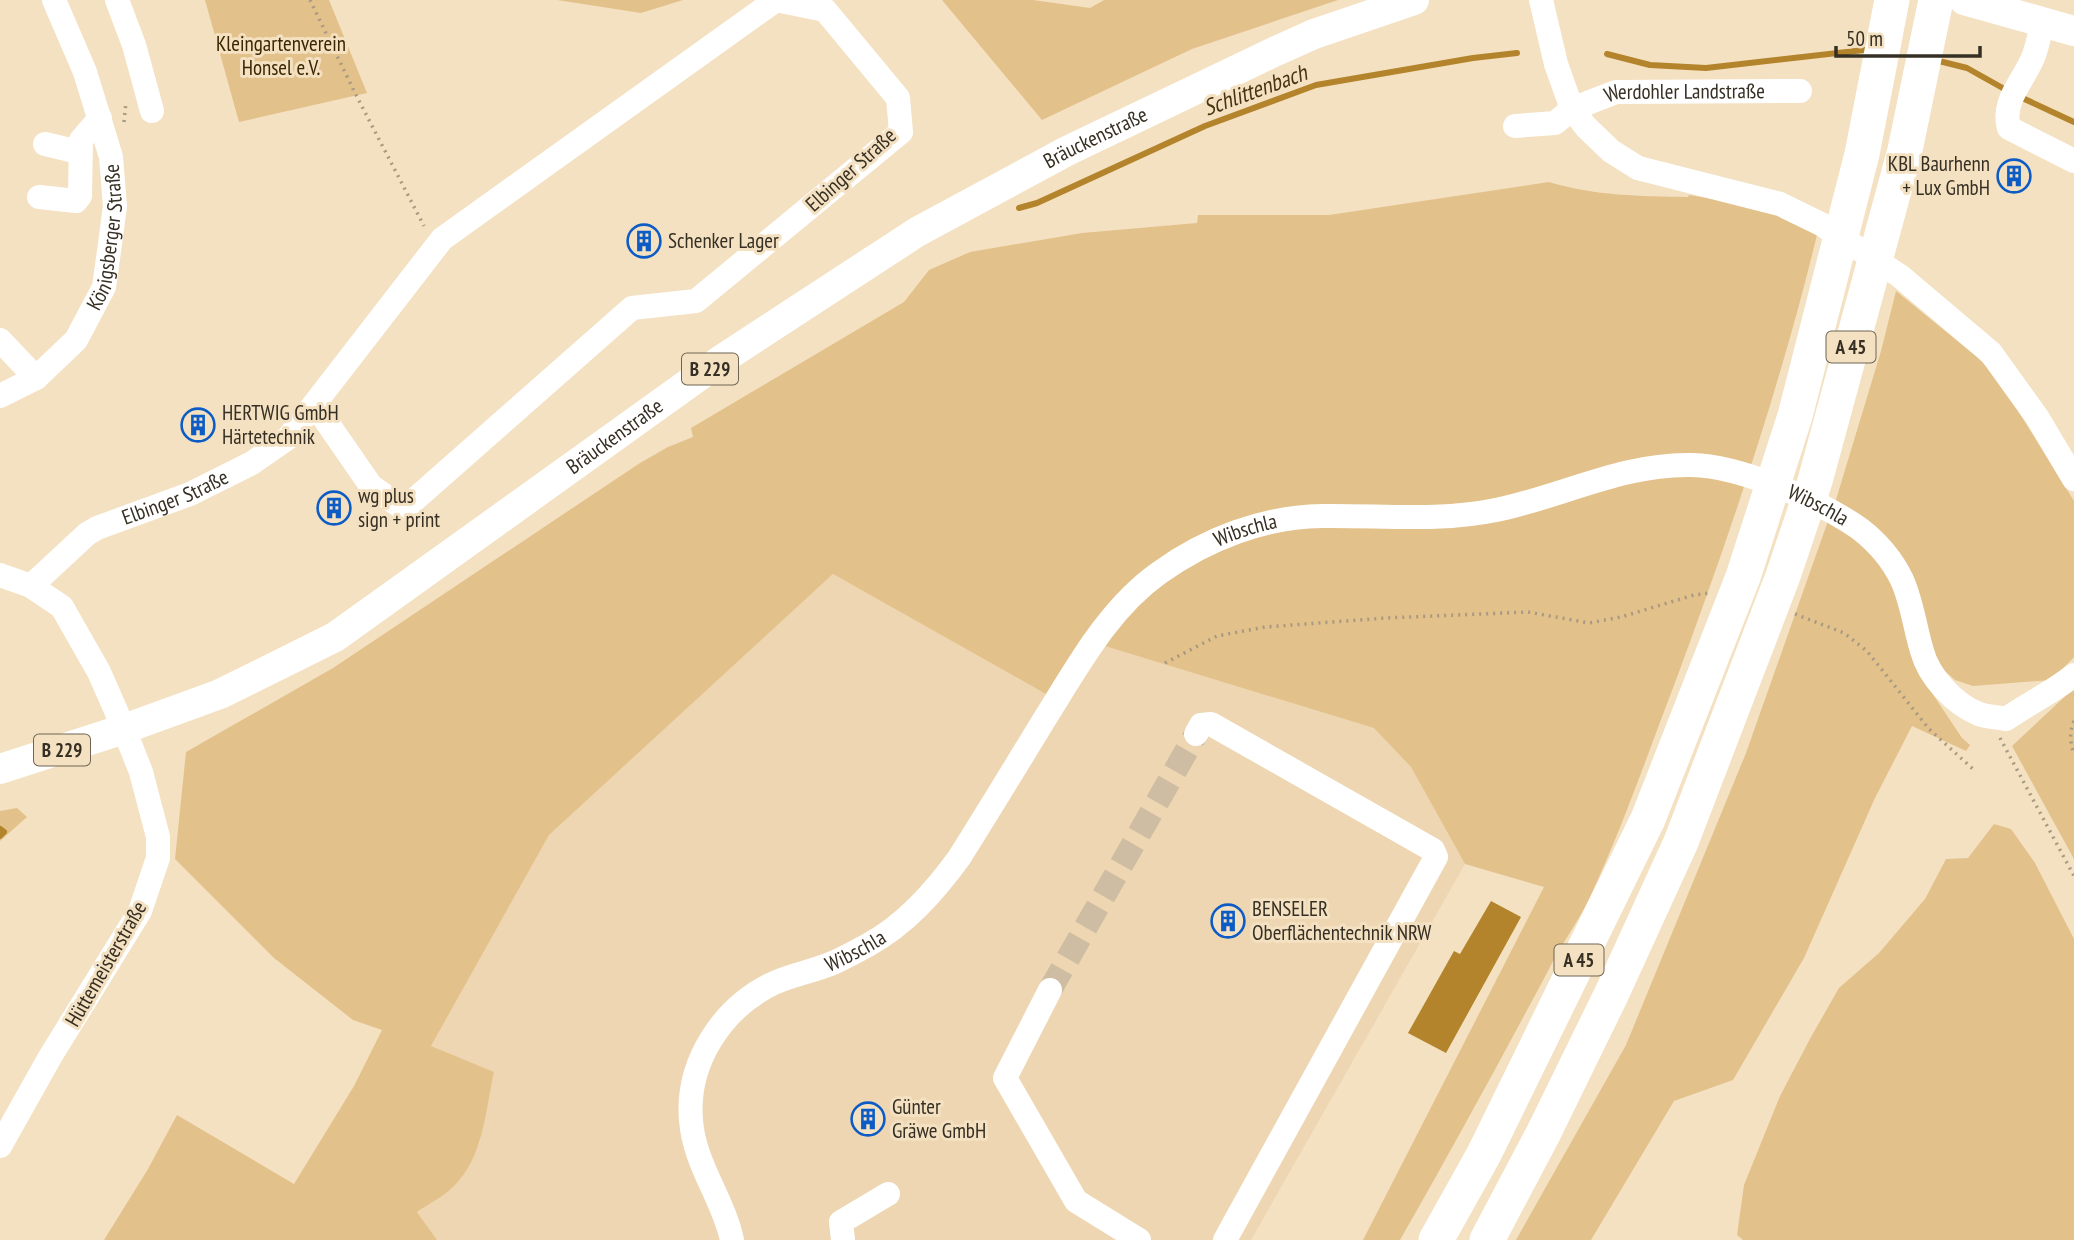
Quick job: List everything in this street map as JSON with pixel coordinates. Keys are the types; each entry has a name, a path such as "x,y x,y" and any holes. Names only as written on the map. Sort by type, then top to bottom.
{"highway":[{"name":"A 45","path":"1436,1240 1518,1085 1648,819 1765,514 1796,416 1862,154 1892,0"},
{"name":"A 45","path":"1487,1240 1544,1132 1622,972 1681,842 1743,687 1815,481 1905,150 1936,0"}],"main road":[{"name":"Bräuckenstraße","path":"0,769 124,729 220,694 335,637 724,358 917,232 1067,151 1276,51 1314,34 1414,0"},
{"path":"1964,0 2074,31"}],"street":[{"name":"Königsberger Straße","path":"0,396 36,378 76,340 104,287 115,206 111,157 85,72 54,0"},
{"path":"117,0 134,45 152,111"},
{"path":"1541,0 1556,64 1572,109 1611,151 1638,168 1780,204 1821,225 1900,276 1991,353 2038,417 2074,479"},
{"name":"Elbinger Straße","path":"31,586 97,528 190,494 252,463 288,438 436,246 776,1 825,9 898,98 901,132 696,301 632,308 404,509 371,486 315,405"},
{"path":"2043,21 2034,55 2005,115 2009,128 2074,161"},
{"name":"Werdohler Landstraße","path":"1572,109 1616,92 1800,91"},
{"path":"1515,126 1555,122 1572,109"},
{"path":"39,197 76,201 80,196 80,140 100,118"},
{"path":"45,144 79,152"},
{"path":"0,340 36,378"},
{"name":"Wibschla","path":"732,1240 724,1211 706,1178 693,1139 691,1118 694,1080 703,1054 715,1034 737,1008 756,993 835,962 868,945 892,930 921,904 939,886 959,858 1083,658 1117,612 1158,573 1219,538 1264,523 1296,518 1437,518 1493,511 1543,500 1649,468 1690,465 1711,467 1748,476 1832,511 1886,551 1903,581 1922,655 1931,673 1946,690 1976,713 2006,719 2038,697 2056,690 2074,675"},
{"path":"0,575 31,586 62,607 99,672 124,729"},
{"path":"1196,734 1202,725 1211,724 1433,850 1436,857 1225,1240"},
{"name":"Hüttemeisterstraße","path":"0,1146 56,1047 135,920 154,875 158,858 158,837 141,772 124,729"},
{"path":"1050,990 1005,1078 1076,1201 1139,1240"},
{"path":"843,1240 841,1223 888,1194"}],"path":[{"path":"310,0 356,95 436,246"},
{"path":"1165,663 1217,636 1265,627 1528,611 1589,623 1621,617 1694,595 1719,595"},
{"path":"1786,612 1844,633 1867,651 1928,729 1974,770"},
{"path":"2074,721 2070,729 2074,754"},
{"path":"1999,736 2074,876"}],"shaded area":[{"path":"833,574 1046,694 1084,634 1105,646 1375,728 1411,767 1465,864 1251,1240 437,1240 417,1212 452,1188 480,1142 493,1072 431,1046 549,835"},
{"path":"1491,901 1521,917 1446,1053 1408,1033 1454,951 1460,954"}],"green space":[{"name":"Kleingartenverein Honsel e.V.","path":"205,0 329,0 367,93 239,122"},
{"path":"557,0 683,0 641,13"},
{"path":"942,0 1033,0 1090,8 1104,0 1338,0 1192,49 1042,120"},
{"path":"1549,182 1601,193 1689,195 1749,205 1777,215 1817,235 1787,348 1735,515 1613,846 1584,908 1400,1240 1363,1240 1544,887 1465,864 1411,767 1374,728 1105,646 1084,634 1046,694 833,574 549,835 431,1046 494,1072 482,1133 471,1162 453,1187 417,1212 437,1240 104,1240 148,1169 177,1115 294,1184 354,1086 382,1030 353,1020 274,958 175,859 186,752 333,668 640,463 693,437 691,428 904,302 929,270 970,252 1082,233 1197,223 1198,215 1329,215"},
{"path":"1896,291 1977,357 1997,377 2074,501 2074,657 2052,680 1973,686 1955,680 1938,665 1918,598 1835,503 1881,351"},
{"path":"1828,521 1872,550 1896,587 1918,672 1962,738 1970,745 1966,751 1912,726 1875,798 1804,958 1733,1080 1674,1101 1591,1240 1516,1240 1626,1045 1746,753"},
{"path":"2074,688 2074,859 2012,746"},
{"path":"17,808 27,817 0,841 0,811"},
{"path":"1994,824 2011,829 2035,863 2074,939 2074,1240 1743,1240 1737,1235 1744,1185 1780,1096 1839,988 1879,953 1925,899 1946,859 1968,858"}],"waterway":[{"name":"Schlittenbach","path":"1607,54 1650,65 1706,68 1873,49"},
{"name":"Schlittenbach","path":"1019,208 1037,203 1205,126 1316,85 1517,53"},
{"name":"Schlittenbach","path":"1935,60 1967,68 2008,91"},
{"name":"Schlittenbach","path":"2018,96 2074,122"},
{"path":"0,829 4,832 0,836"}],"tunnel":[{"path":"1050,990 1196,734"}],"place":[{"name":"KBL Baurhenn + Lux GmbH","path":"2014,176"},
{"name":"Schenker Lager","path":"644,241"},
{"name":"HERTWIG GmbH Härtetechnik","path":"198,425"},
{"name":"wg plus sign + print","path":"334,508"},
{"name":"BENSELER Oberflächentechnik NRW","path":"1228,921"},
{"name":"Günter Gräwe GmbH","path":"868,1119"}]}
